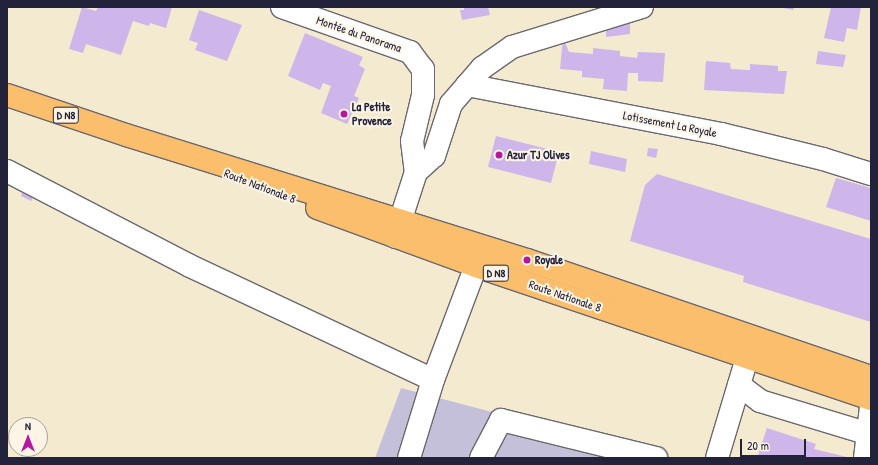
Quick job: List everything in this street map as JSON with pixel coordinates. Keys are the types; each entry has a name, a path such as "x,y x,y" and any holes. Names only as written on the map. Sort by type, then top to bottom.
{"main road":[{"name":"Route Nationale 8","path":"7,95 479,256 753,337 871,377"},
{"name":"Route Nationale 8","path":"479,256 747,358 871,399"}],"street":[{"name":"Montée du Panorama","path":"282,7 410,52 423,69 423,95 412,141 416,172 398,229"},
{"path":"416,172 434,156 451,104 482,68 512,47 642,7"},
{"name":"Lotissement La Royale","path":"467,85 721,134 823,159 871,174"},
{"path":"7,171 190,266 433,380"},
{"path":"409,458 433,380 479,256"},
{"path":"717,458 753,337"},
{"path":"739,385 760,401 869,434"},
{"path":"865,458 869,434 871,406"},
{"path":"481,458 501,420 656,458"}],"shaded area":[{"path":"401,388 667,458 375,458"}],"building":[{"path":"82,7 96,11 98,7 172,7 166,28 150,23 149,26 133,21 121,55 86,44 83,53 69,49"},
{"path":"464,7 488,7 490,15 462,20 460,10 464,10"},
{"path":"779,7 794,7 793,10"},
{"path":"831,7 861,7 857,30 847,28 844,42 824,38"},
{"path":"199,10 242,25 227,61 195,50 198,43 189,40"},
{"path":"630,19 630,34 606,37 606,26"},
{"path":"305,33 363,57 359,65 365,69 354,96 359,98 347,124 321,113 331,86 323,83 320,90 288,76"},
{"path":"563,38 569,52 593,54 593,48 620,51 620,56 637,58 638,52 665,53 663,82 638,81 638,73 628,73 627,91 603,89 604,79 582,77 582,71 560,69"},
{"path":"818,51 846,55 843,67 816,64"},
{"path":"706,61 730,63 731,69 750,70 750,64 778,66 778,71 787,71 784,94 704,90"},
{"path":"496,136 559,152 551,183 488,167"},
{"path":"648,148 658,149 656,158 647,156"},
{"path":"591,151 627,159 625,172 589,164"},
{"path":"657,174 871,239 871,322 743,282 744,276 630,241 645,185"},
{"path":"836,178 871,188 871,221 826,207"},
{"path":"23,190 34,196 31,201 21,196"},
{"path":"767,428 816,444 814,449 851,458 762,458 758,455"}],"place":[{"name":"La Petite Provence","path":"344,114"},
{"name":"Azur TJ Olives","path":"499,155"},
{"name":"Royale","path":"527,260"}]}
